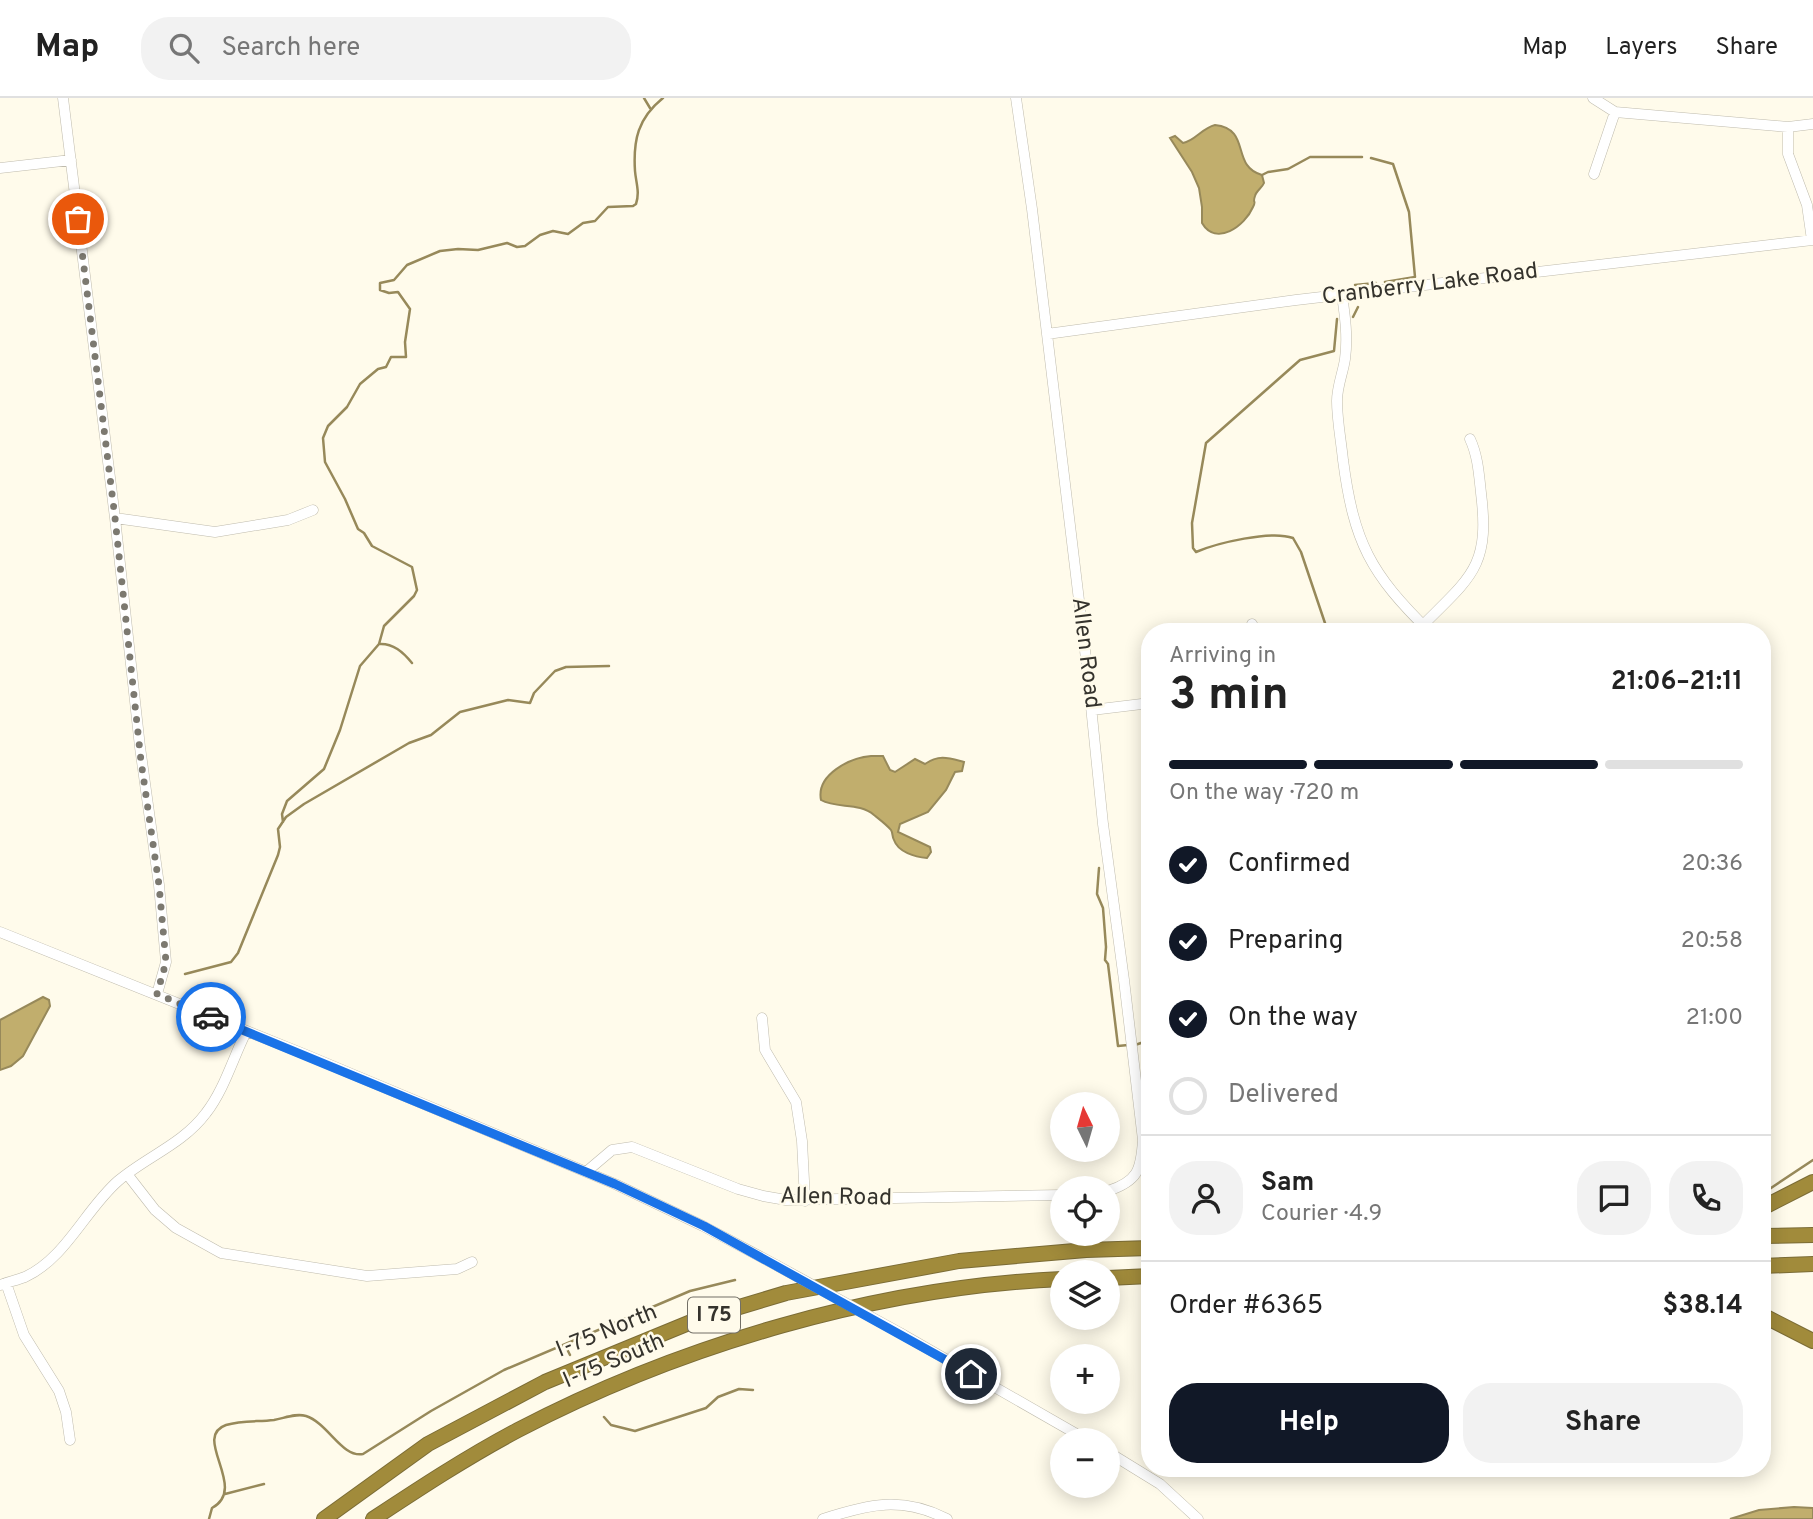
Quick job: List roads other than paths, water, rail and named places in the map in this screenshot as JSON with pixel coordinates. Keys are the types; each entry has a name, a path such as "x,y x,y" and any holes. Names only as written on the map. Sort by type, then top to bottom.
{"highway":[{"path":"1771,1204 1813,1182"},
{"path":"1771,1236 1813,1235"},
{"name":"I-75 North","path":"324,1519 440,1438 545,1382 696,1320 786,1293 959,1261 1086,1250 1141,1248"},
{"path":"1771,1266 1813,1264"},
{"path":"1120,1277 1141,1276"},
{"name":"I-75 South","path":"373,1519 461,1462 519,1430 585,1398 680,1359 813,1318 963,1288 1050,1280"},
{"path":"1771,1320 1813,1341"}],"street":[{"path":"64,98 166,962 157,994"},
{"name":"Allen Road","path":"1016,98 1047,334 1103,824 1141,1123"},
{"path":"1593,98 1615,112 1788,127 1813,124"},
{"path":"1594,174 1615,112"},
{"path":"1788,127 1788,155 1807,205 1812,240"},
{"path":"0,168 71,160"},
{"name":"Cranberry Lake Road","path":"1047,334 1193,313 1812,240"},
{"path":"1342,295 1347,338 1337,401 1352,511 1363,547 1375,568 1390,590 1421,623"},
{"path":"1430,623 1474,570 1485,540 1478,462 1470,439"},
{"path":"115,518 215,532 288,520 313,510"},
{"path":"1092,710 1141,704"},
{"path":"0,932 157,994 586,1172 704,1226 902,1334 1066,1428"},
{"path":"762,1018 765,1050 796,1102 802,1141 805,1200"},
{"path":"70,1440 66,1412 58,1391 24,1335 3,1284 26,1276 42,1266 62,1248 102,1197 127,1174 186,1135 214,1102 246,1032"},
{"name":"Allen Road","path":"586,1172 612,1150 632,1147 762,1196 805,1200 1050,1195"},
{"name":"Allen Road","path":"1120,1187 1135,1176 1141,1162"},
{"path":"127,1174 155,1210 176,1228 221,1253 368,1276 457,1269 472,1262"},
{"path":"1120,1460 1141,1473"},
{"path":"1147,1477 1198,1519"},
{"path":"823,1519 885,1504 921,1508 947,1519"}],"waterway":[{"path":"644,98 650,108"},
{"path":"283,822 282,814 287,801 324,769 340,730 360,666 379,644 384,626 417,590 412,567 372,546 358,529 325,462 323,438 328,426 347,407 360,384 378,369 386,367 391,357 406,357 405,342 410,309 398,292 380,290 380,283 394,280 407,265 440,251 478,250 507,243 517,247 525,246 540,235 553,231 568,234 583,223 595,221 608,207 633,206 638,195 635,171 636,140 648,113 663,98"},
{"path":"1262,175 1288,169 1310,157 1362,157"},
{"path":"1371,158 1393,164 1409,212 1415,277 1385,282"},
{"path":"1355,285 1376,283"},
{"path":"1353,317 1358,307"},
{"path":"1325,623 1301,552 1293,538 1258,537 1196,552 1193,548 1192,523 1206,443 1300,360 1334,351 1337,319"},
{"path":"379,644 397,649 412,663"},
{"path":"185,974 231,962 238,953 278,855 278,829 286,817 409,743 431,735 460,712 508,700 530,703 534,693 555,671 566,667 609,666"},
{"path":"1099,868 1097,894 1103,908 1105,960 1108,964 1118,1046 1128,1045"},
{"path":"1135,1045 1141,1043"},
{"path":"1771,1188 1813,1160"},
{"path":"209,1519 212,1508 222,1499 225,1488 214,1440 217,1431 226,1425 302,1415 321,1425 348,1451 363,1454 431,1411 504,1370 690,1291 735,1280"},
{"path":"565,1345 570,1355"},
{"path":"604,1417 611,1425 635,1431 706,1408 718,1397 739,1389 753,1390"},
{"path":"225,1494 264,1484"}]}
